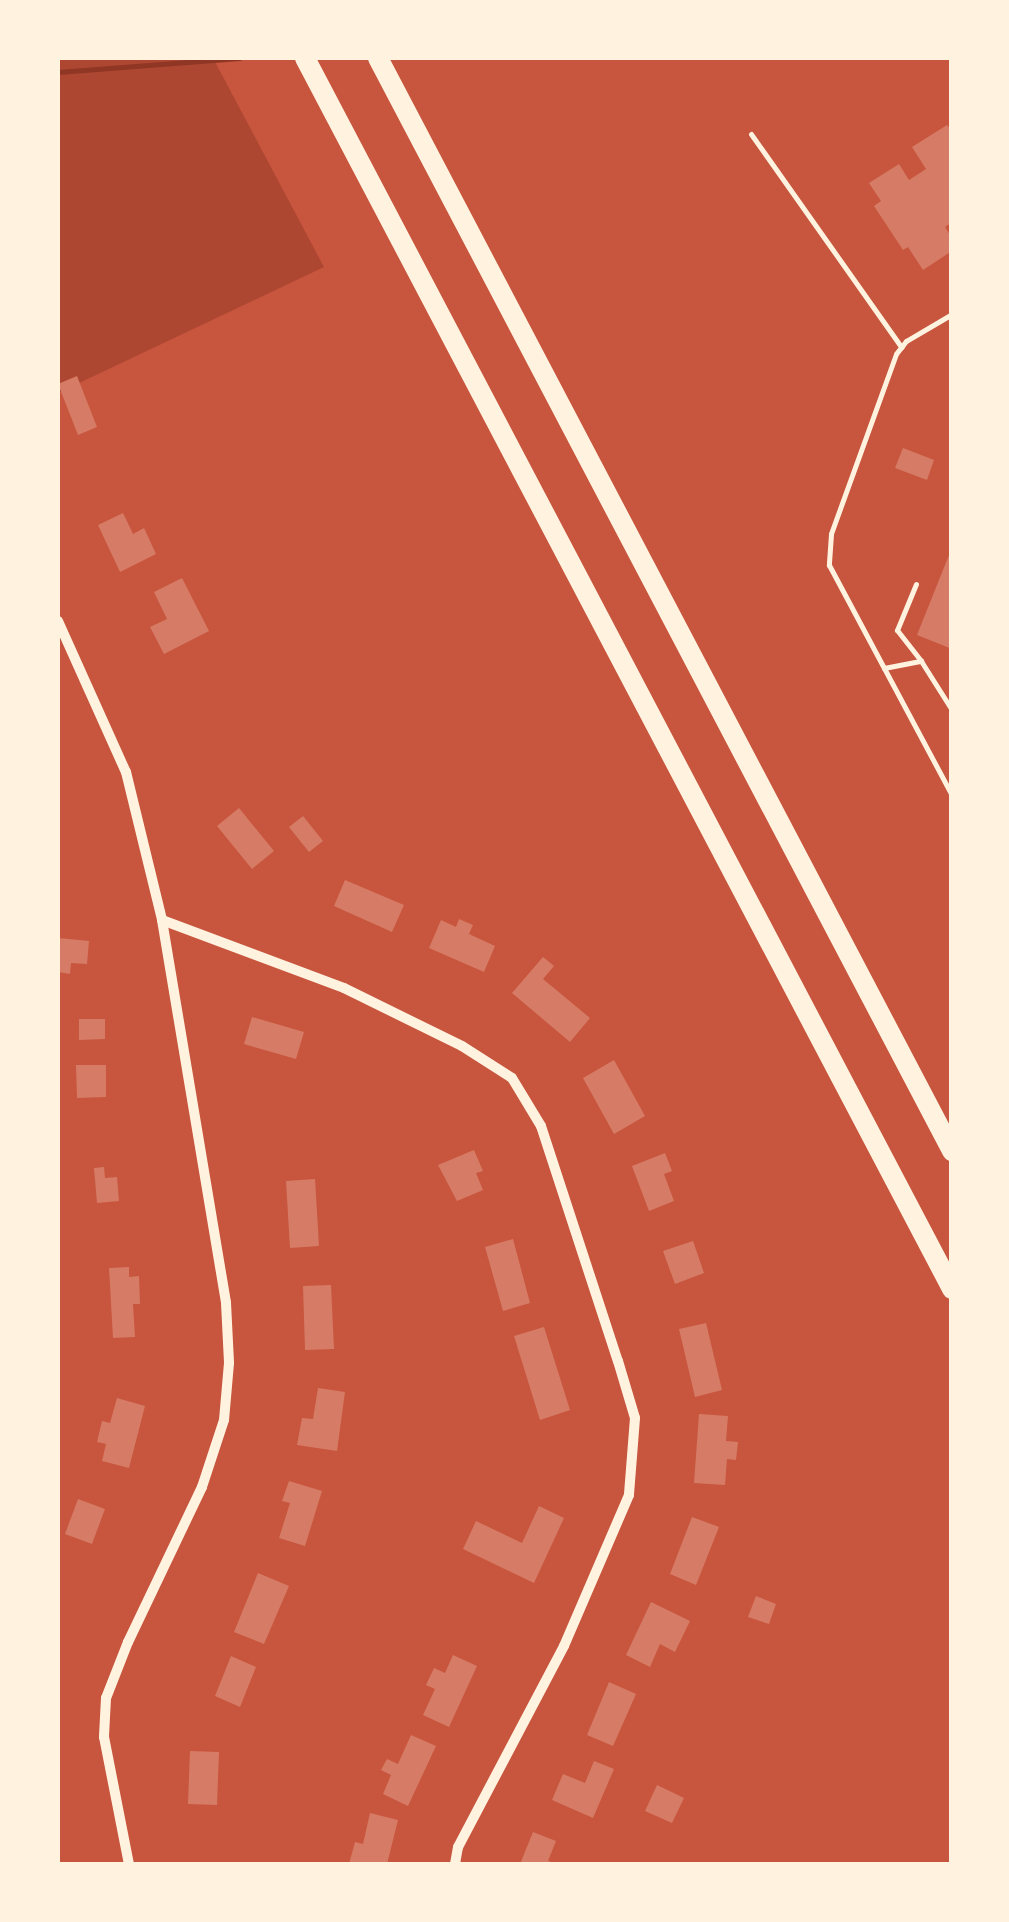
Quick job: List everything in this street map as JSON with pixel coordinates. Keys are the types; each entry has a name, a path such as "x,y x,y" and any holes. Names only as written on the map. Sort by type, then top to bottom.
{"highway":[{"path":"305,58 952,1289"},
{"path":"378,58 952,1151"}],"street":[{"path":"58,621 126,772 162,920 226,1303 229,1363 224,1420 202,1487 128,1642 106,1698 104,1737 128,1864"},
{"path":"162,920 344,988 462,1046 512,1078 541,1126 618,1361 634,1418 629,1495 564,1646 458,1846 454,1864"}],"lane":[{"path":"751,134 901,347"},
{"path":"952,314 901,347 831,534 829,566 952,795"},
{"path":"916,584 897,630 952,710"},
{"path":"884,668 920,661"}],"shaded area":[{"path":"58,58 213,58 324,267 58,393"}],"building":[{"path":"947,125 952,131 952,222 945,227 952,238 952,251 923,270 908,247 903,250 874,206 881,201 869,183 899,164 909,180 926,169 912,147"},
{"path":"77,376 97,427 78,435 58,384"},
{"path":"903,448 934,460 927,480 895,468"},
{"path":"123,513 133,534 144,528 156,554 120,572 98,525"},
{"path":"952,550 952,649 917,635"},
{"path":"182,578 209,631 164,654 150,627 167,619 154,592"},
{"path":"239,808 274,851 252,869 217,826"},
{"path":"303,816 323,841 309,852 289,827"},
{"path":"345,880 404,905 392,932 334,906"},
{"path":"459,919 473,925 469,934 495,946 484,972 429,948 441,920 456,927"},
{"path":"58,938 89,941 87,964 71,963 70,974 58,972"},
{"path":"543,957 554,966 543,979 590,1018 570,1042 512,993"},
{"path":"252,1017 304,1032 296,1059 244,1044"},
{"path":"79,1019 105,1019 105,1039 79,1040"},
{"path":"614,1060 645,1116 614,1134 583,1078"},
{"path":"76,1065 106,1065 106,1097 77,1098"},
{"path":"474,1150 483,1171 476,1173 483,1190 457,1201 438,1165"},
{"path":"665,1153 672,1171 664,1174 674,1201 649,1211 632,1166"},
{"path":"104,1167 105,1178 117,1177 119,1201 97,1203 94,1168"},
{"path":"315,1179 319,1246 290,1248 286,1181"},
{"path":"513,1239 530,1303 503,1311 485,1247"},
{"path":"693,1241 704,1273 675,1284 663,1251"},
{"path":"129,1267 129,1277 139,1276 140,1304 133,1304 135,1337 113,1338 109,1268"},
{"path":"331,1285 334,1349 305,1350 303,1286"},
{"path":"706,1323 722,1390 695,1397 679,1329"},
{"path":"544,1327 570,1410 540,1420 514,1336"},
{"path":"318,1388 345,1392 337,1451 297,1445 302,1418 313,1419"},
{"path":"117,1398 145,1406 129,1468 102,1461 106,1444 97,1442 102,1421 110,1423"},
{"path":"699,1414 728,1416 726,1441 738,1442 736,1460 727,1459 725,1485 694,1483"},
{"path":"289,1481 322,1491 305,1546 279,1538 290,1503 282,1501"},
{"path":"78,1499 105,1509 92,1544 65,1534"},
{"path":"539,1506 564,1518 534,1583 463,1549 476,1521 522,1543"},
{"path":"692,1517 719,1527 696,1585 670,1574"},
{"path":"258,1573 289,1586 264,1644 234,1632"},
{"path":"756,1596 776,1604 769,1624 748,1617"},
{"path":"651,1602 690,1621 675,1652 660,1644 650,1667 626,1655"},
{"path":"453,1655 477,1666 449,1727 423,1715 435,1689 426,1685 434,1668 445,1673"},
{"path":"231,1656 256,1667 240,1707 215,1696"},
{"path":"609,1682 636,1694 613,1746 587,1735"},
{"path":"411,1735 436,1746 408,1806 383,1794 391,1775 381,1770 387,1759 398,1764"},
{"path":"190,1751 219,1752 217,1805 188,1804"},
{"path":"594,1761 614,1769 593,1818 552,1800 563,1774 585,1783"},
{"path":"657,1785 684,1798 672,1823 645,1811"},
{"path":"370,1813 398,1820 387,1864 349,1864 355,1842 363,1844"},
{"path":"533,1832 556,1841 548,1861 557,1864 520,1864"}],"waterway":[{"path":"58,72 239,58"}]}
